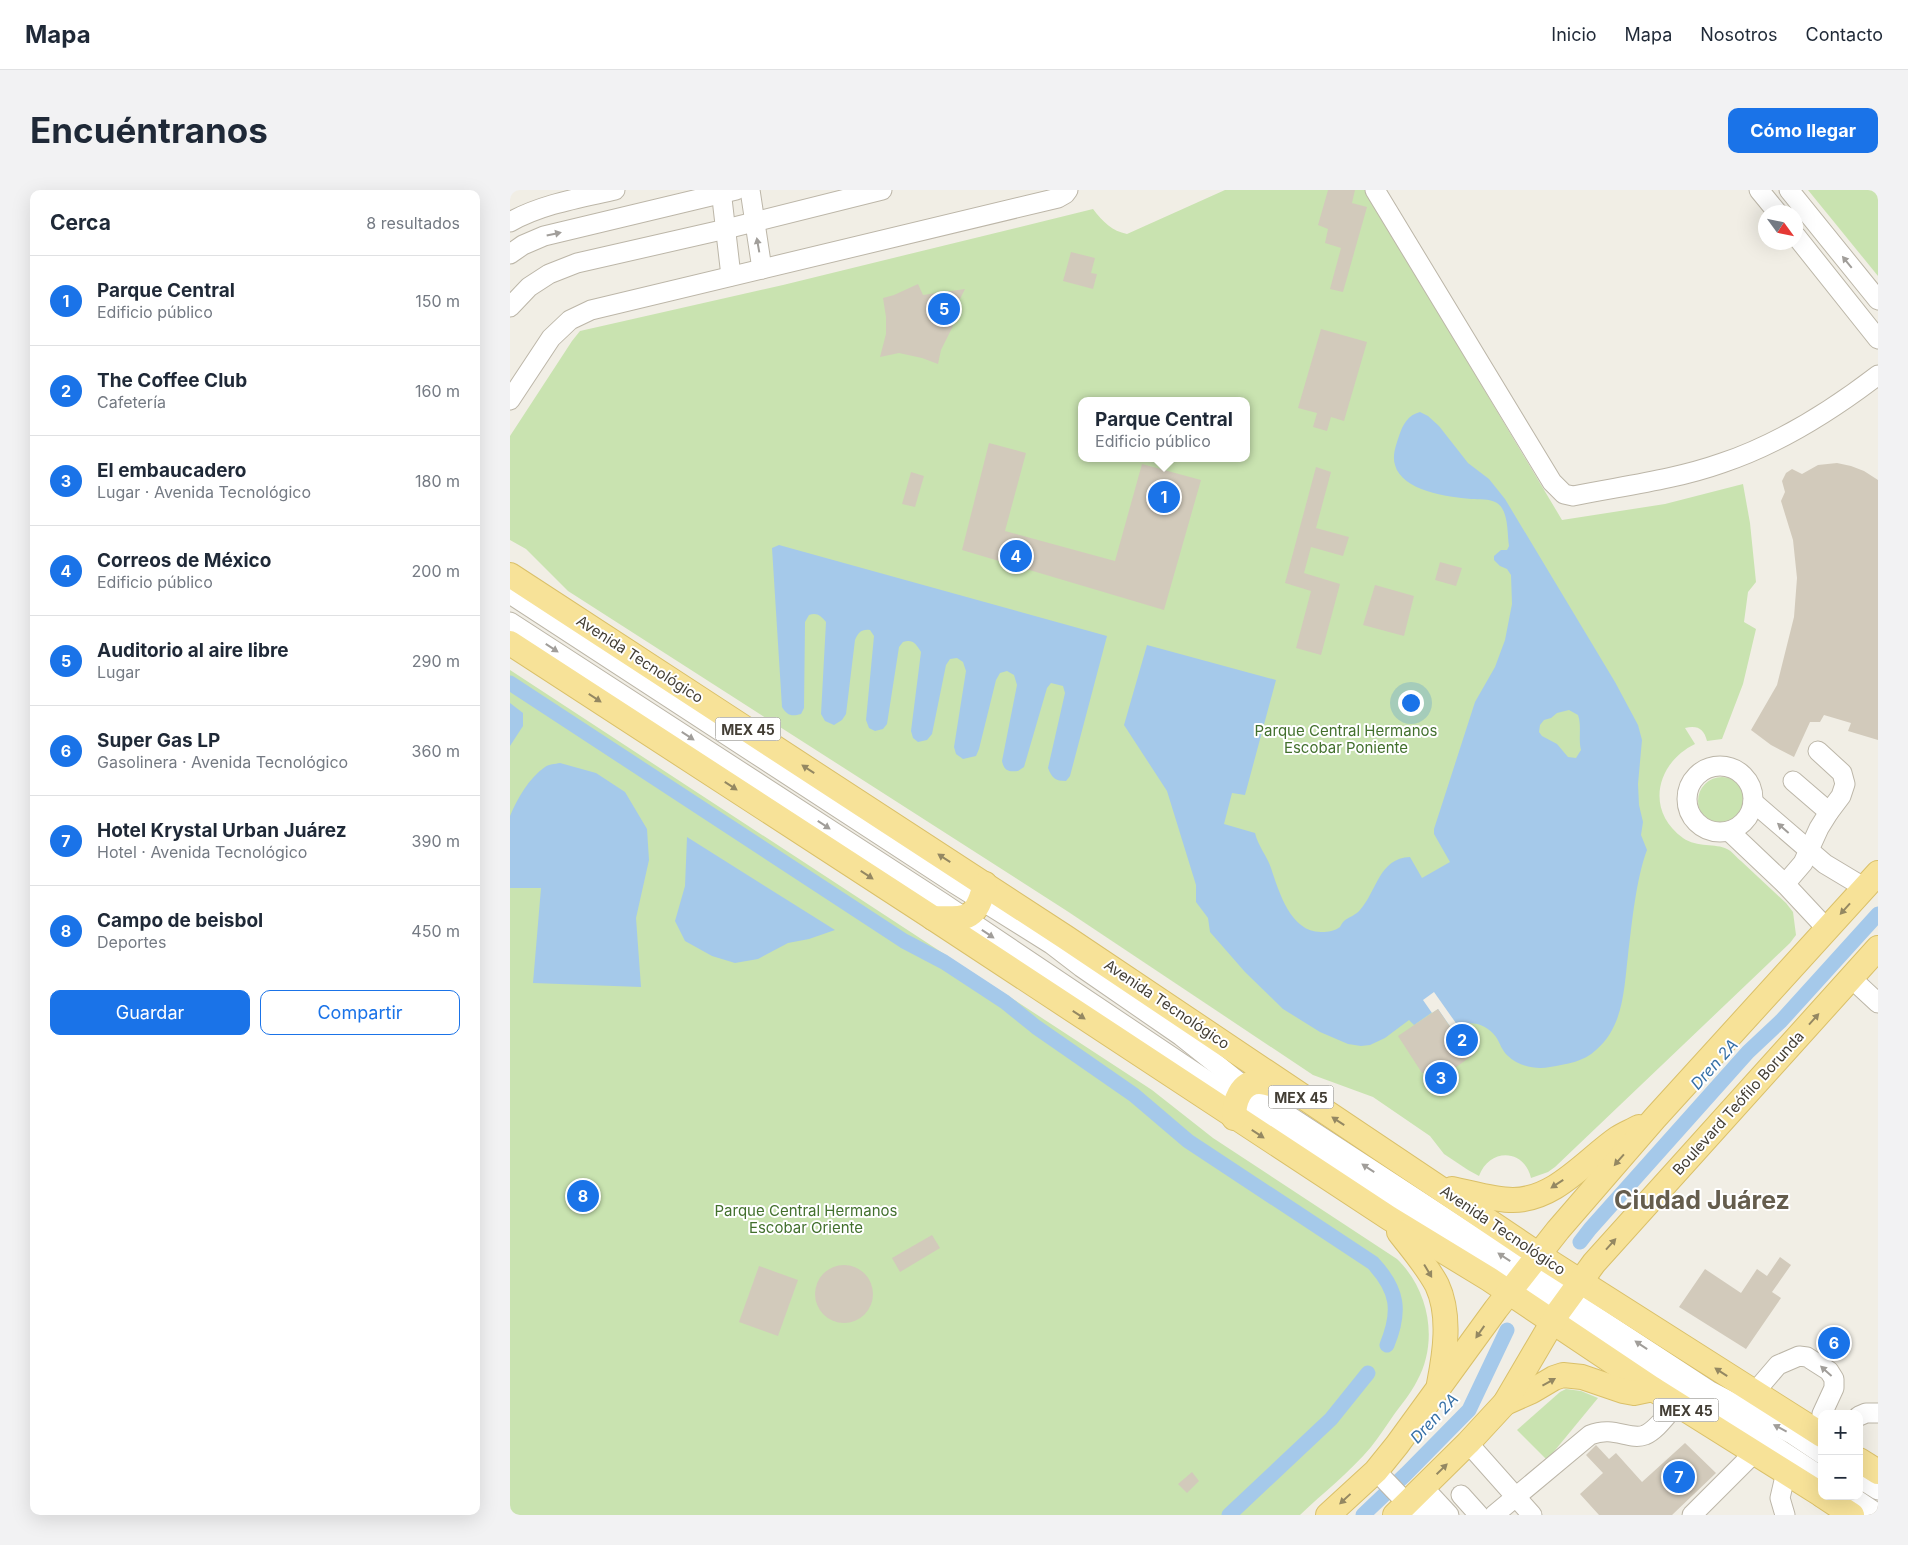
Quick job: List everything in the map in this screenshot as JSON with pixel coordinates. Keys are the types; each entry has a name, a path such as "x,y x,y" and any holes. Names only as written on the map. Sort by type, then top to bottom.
{"main road":[{"name":"Avenida Tecnológico","path":"510,575 983,892 1242,1054 1290,1089 1436,1185 1525,1276 1562,1300 1818,1422"},
{"name":"Avenida Tecnológico","path":"510,643 933,918 1238,1102 1389,1218 1525,1276 1562,1300 1653,1389 1818,1493"},
{"path":"1328,1515 1379,1475 1397,1446 1525,1276 1656,1118 1871,881"},
{"path":"933,918 968,916 976,910 983,892"},
{"name":"Boulevard Teófilo Borunda","path":"1505,1403 1562,1300 1878,948"},
{"path":"1238,1102 1252,1083 1261,1082 1290,1089"},
{"path":"1436,1185 1504,1199 1515,1200 1532,1196 1550,1190 1619,1138 1656,1118"},
{"path":"1389,1218 1422,1262 1437,1286 1443,1306 1446,1335 1445,1357 1437,1392"},
{"path":"1406,1500 1468,1443 1505,1403 1532,1391 1554,1378 1563,1376 1582,1377 1634,1393 1653,1389"},
{"path":"1863,1463 1878,1472"},
{"name":"Avenida Tecnológico","path":"1828,1500 1852,1515"}],"street":[{"path":"510,222 524,214 546,207 615,190"},
{"path":"750,190 762,268"},
{"path":"510,307 528,287 549,274 577,263 726,230 882,190"},
{"path":"510,400 551,338 570,320 591,310 1058,198 1068,190"},
{"path":"1375,190 1552,482 1564,494 1572,496 1678,476 1722,464 1798,429 1841,402 1878,375"},
{"path":"1759,190 1771,205"},
{"path":"1789,190 1878,300"},
{"path":"510,254 523,245 544,236 726,191 726,230 732,276"},
{"path":"1803,245 1878,339"},
{"path":"510,594 983,892 1088,972 1181,1036 1238,1102"},
{"path":"510,622 963,917 1238,1102 1525,1276"},
{"path":"1785,884 1803,863 1819,828 1828,812 1841,796 1845,784 1842,774 1818,751"},
{"path":"1722,765 1742,773 1749,782 1753,792 1754,802 1746,821 1729,831 1718,832 1708,830 1699,825 1692,818 1688,808 1686,798 1689,786 1702,771 1712,766 1722,765"},
{"path":"1793,781 1828,812"},
{"path":"1754,802 1825,864 1871,881"},
{"path":"1729,831 1785,884 1827,929"},
{"path":"1852,978 1878,1004"},
{"path":"1562,1300 1710,1391 1792,1434 1818,1451"},
{"path":"1562,1300 1717,1413 1764,1439 1818,1474"},
{"path":"1754,1393 1778,1365 1799,1356 1807,1357 1829,1371 1834,1379 1834,1388 1825,1410"},
{"path":"1494,1515 1590,1435 1598,1431 1608,1430 1638,1436 1647,1434 1677,1404"},
{"path":"1863,1414 1878,1412"},
{"path":"1468,1443 1532,1515"},
{"path":"1692,1515 1755,1452"},
{"path":"1785,1515 1780,1498 1786,1472"},
{"path":"1379,1475 1406,1500 1427,1515"},
{"path":"1863,1481 1878,1490"},
{"path":"1461,1496 1478,1515"},
{"path":"1406,1500 1448,1515"},
{"path":"1857,1500 1878,1514"}],"green space":[{"name":"Parque Central Hermanos Escobar Poniente","path":"1225,190 1365,190 1562,520 1665,504 1743,484 1750,523 1756,582 1748,592 1744,622 1756,629 1743,684 1722,739 1707,741 1700,729 1694,727 1685,728 1695,744 1682,752 1671,763 1664,775 1660,788 1660,801 1663,815 1671,827 1683,838 1694,843 1723,847 1729,850 1786,903 1793,912 1796,935 1790,943 1548,1172 1531,1178 1527,1168 1521,1161 1506,1155 1490,1160 1479,1176 1468,1170 1444,1154 1430,1136 1373,1097 1313,1075 1067,911 568,591 526,549 510,540 510,436 580,331 783,285 1093,209 1100,218 1117,231 1127,234"},
{"path":"1808,190 1878,190 1878,276"},
{"name":"Parque Central Hermanos Escobar Oriente","path":"510,670 1152,1090 1213,1138 1397,1259 1417,1286 1423,1301 1429,1333 1428,1349 1424,1366 1415,1385 1363,1456 1300,1515 510,1515"},
{"path":"1722,777 1731,779 1739,784 1744,792 1746,801 1744,810 1739,818 1731,823 1722,825 1713,823 1705,818 1700,810 1698,801 1700,792 1705,784 1713,779"},
{"path":"1566,1389 1581,1391 1598,1398 1547,1460 1517,1430 1560,1392"}],"water":[{"path":"1420,412 1428,416 1439,426 1468,463 1489,479 1505,499 1615,682 1638,725 1642,740 1638,784 1639,805 1643,822 1641,835 1647,850 1635,901 1621,1006 1612,1030 1596,1050 1580,1060 1550,1067 1539,1068 1522,1065 1506,1054 1496,1037 1487,1028 1470,1023 1452,1029 1437,1009 1414,1025 1409,1020 1385,1038 1370,1045 1361,1046 1348,1044 1320,1032 1283,1009 1245,972 1210,932 1208,918 1196,902 1196,885 1167,791 1124,725 1147,645 1276,680 1245,795 1232,793 1224,824 1255,833 1282,899 1294,919 1311,931 1327,932 1340,927 1344,921 1360,910 1385,869 1400,859 1410,857 1422,878 1450,862 1434,834 1434,829 1475,702 1495,667 1505,640 1512,604 1511,575 1507,569 1500,566 1494,560 1494,556 1501,550 1507,550 1509,546 1504,511 1494,501 1450,496 1427,491 1416,487 1399,474 1394,462 1394,454 1404,424 1416,413","holes":["1569,710 1578,715 1581,750 1576,758 1568,757 1557,744 1542,736 1539,732 1540,725 1544,720 1551,718 1557,713"]},
{"path":"779,545 1107,636 1070,776 1066,781 1054,778 1048,768 1065,693 1063,686 1051,683 1047,688 1024,767 1018,771 1007,770 1002,761 1017,685 1014,675 1007,671 1000,673 996,680 976,756 963,759 956,754 954,747 966,671 963,662 957,658 950,659 946,665 932,734 927,740 918,742 913,738 911,731 921,652 912,642 903,642 899,647 887,724 883,729 875,731 869,728 866,720 874,636 870,630 860,632 855,640 846,714 842,720 834,725 825,721 821,714 826,622 817,614 809,615 805,622 804,708 801,714 788,714 782,707 772,548"},
{"path":"510,703 523,713 523,726 510,746"},
{"path":"560,763 596,773 625,792 647,829 649,860 636,918 641,987 533,983 541,888 510,888 510,816 520,796 534,777 547,766"},
{"path":"687,837 835,930 809,939 788,943 758,959 735,963 712,956 685,941 675,921 685,886"}],"pier":[{"path":"1434,992 1458,1026 1452,1029 1438,1009 1432,1013 1423,1000"}],"building":[{"path":"1328,190 1355,190 1352,203 1367,207 1343,292 1330,289 1341,248 1325,243 1328,229 1318,225"},
{"path":"1071,252 1095,258 1091,273 1097,274 1093,289 1063,281"},
{"path":"918,284 923,295 965,289 948,323 953,326 941,350 938,364 899,353 880,357 886,334 883,298"},
{"path":"1321,329 1367,342 1344,421 1331,417 1327,431 1313,427 1317,413 1298,408"},
{"path":"989,443 1026,453 1005,531 1115,561 1142,464 1201,480 1164,610 962,550"},
{"path":"1837,463 1864,471 1878,480 1878,740 1848,731 1851,723 1824,715 1820,722 1810,722 1794,757 1771,745 1751,730 1777,685 1794,617 1797,578 1793,540 1781,501 1785,492 1782,481 1786,473 1792,469 1802,474 1818,465"},
{"path":"1316,467 1331,472 1316,528 1349,537 1343,556 1311,547 1304,573 1340,584 1321,655 1296,648 1311,591 1285,583"},
{"path":"911,472 924,476 915,507 902,504"},
{"path":"1440,562 1462,568 1456,586 1435,580"},
{"path":"1375,585 1414,596 1404,636 1363,625"},
{"path":"1438,1009 1463,1046 1466,1044 1473,1055 1434,1083 1426,1071 1422,1073 1398,1036"},
{"path":"932,1235 940,1248 900,1272 892,1258"},
{"path":"1780,1257 1791,1265 1772,1292 1781,1298 1746,1349 1679,1307 1705,1269 1741,1293 1757,1269 1767,1276"},
{"path":"844,1265 860,1270 868,1278 873,1294 868,1310 860,1318 844,1323 828,1318 820,1310 815,1294 820,1278 828,1270"},
{"path":"759,1266 798,1280 778,1336 739,1322"},
{"path":"1685,1443 1716,1473 1672,1515 1599,1515 1580,1494 1603,1473 1586,1455 1596,1445 1609,1459 1616,1453 1642,1482"},
{"path":"1192,1472 1199,1481 1187,1493 1178,1484"}],"waterway":[{"path":"510,683 904,941 944,962 1005,1002 1036,1027 1134,1095 1188,1141 1373,1263 1388,1282 1395,1301 1394,1322 1387,1345"},
{"name":"Dren 2A","path":"1580,1242 1748,1052 1781,1021 1878,914"},
{"name":"Dren 2A","path":"1363,1515 1469,1410 1507,1330"},
{"path":"1229,1515 1331,1419 1368,1373"}],"place":[{"name":"Auditorio al aire libre","path":"944,309"},
{"name":"Parque Central","path":"1164,497"},
{"name":"Correos de México","path":"1016,556"},
{"name":"The Coffee Club","path":"1462,1040"},
{"name":"El embaucadero","path":"1441,1078"},
{"name":"Campo de beisbol","path":"583,1196"},
{"name":"Super Gas LP","path":"1834,1343"},
{"name":"Hotel Krystal Urban Juárez","path":"1679,1477"}],"district":[{"name":"Ciudad Juárez","path":"1702,1200"}]}
